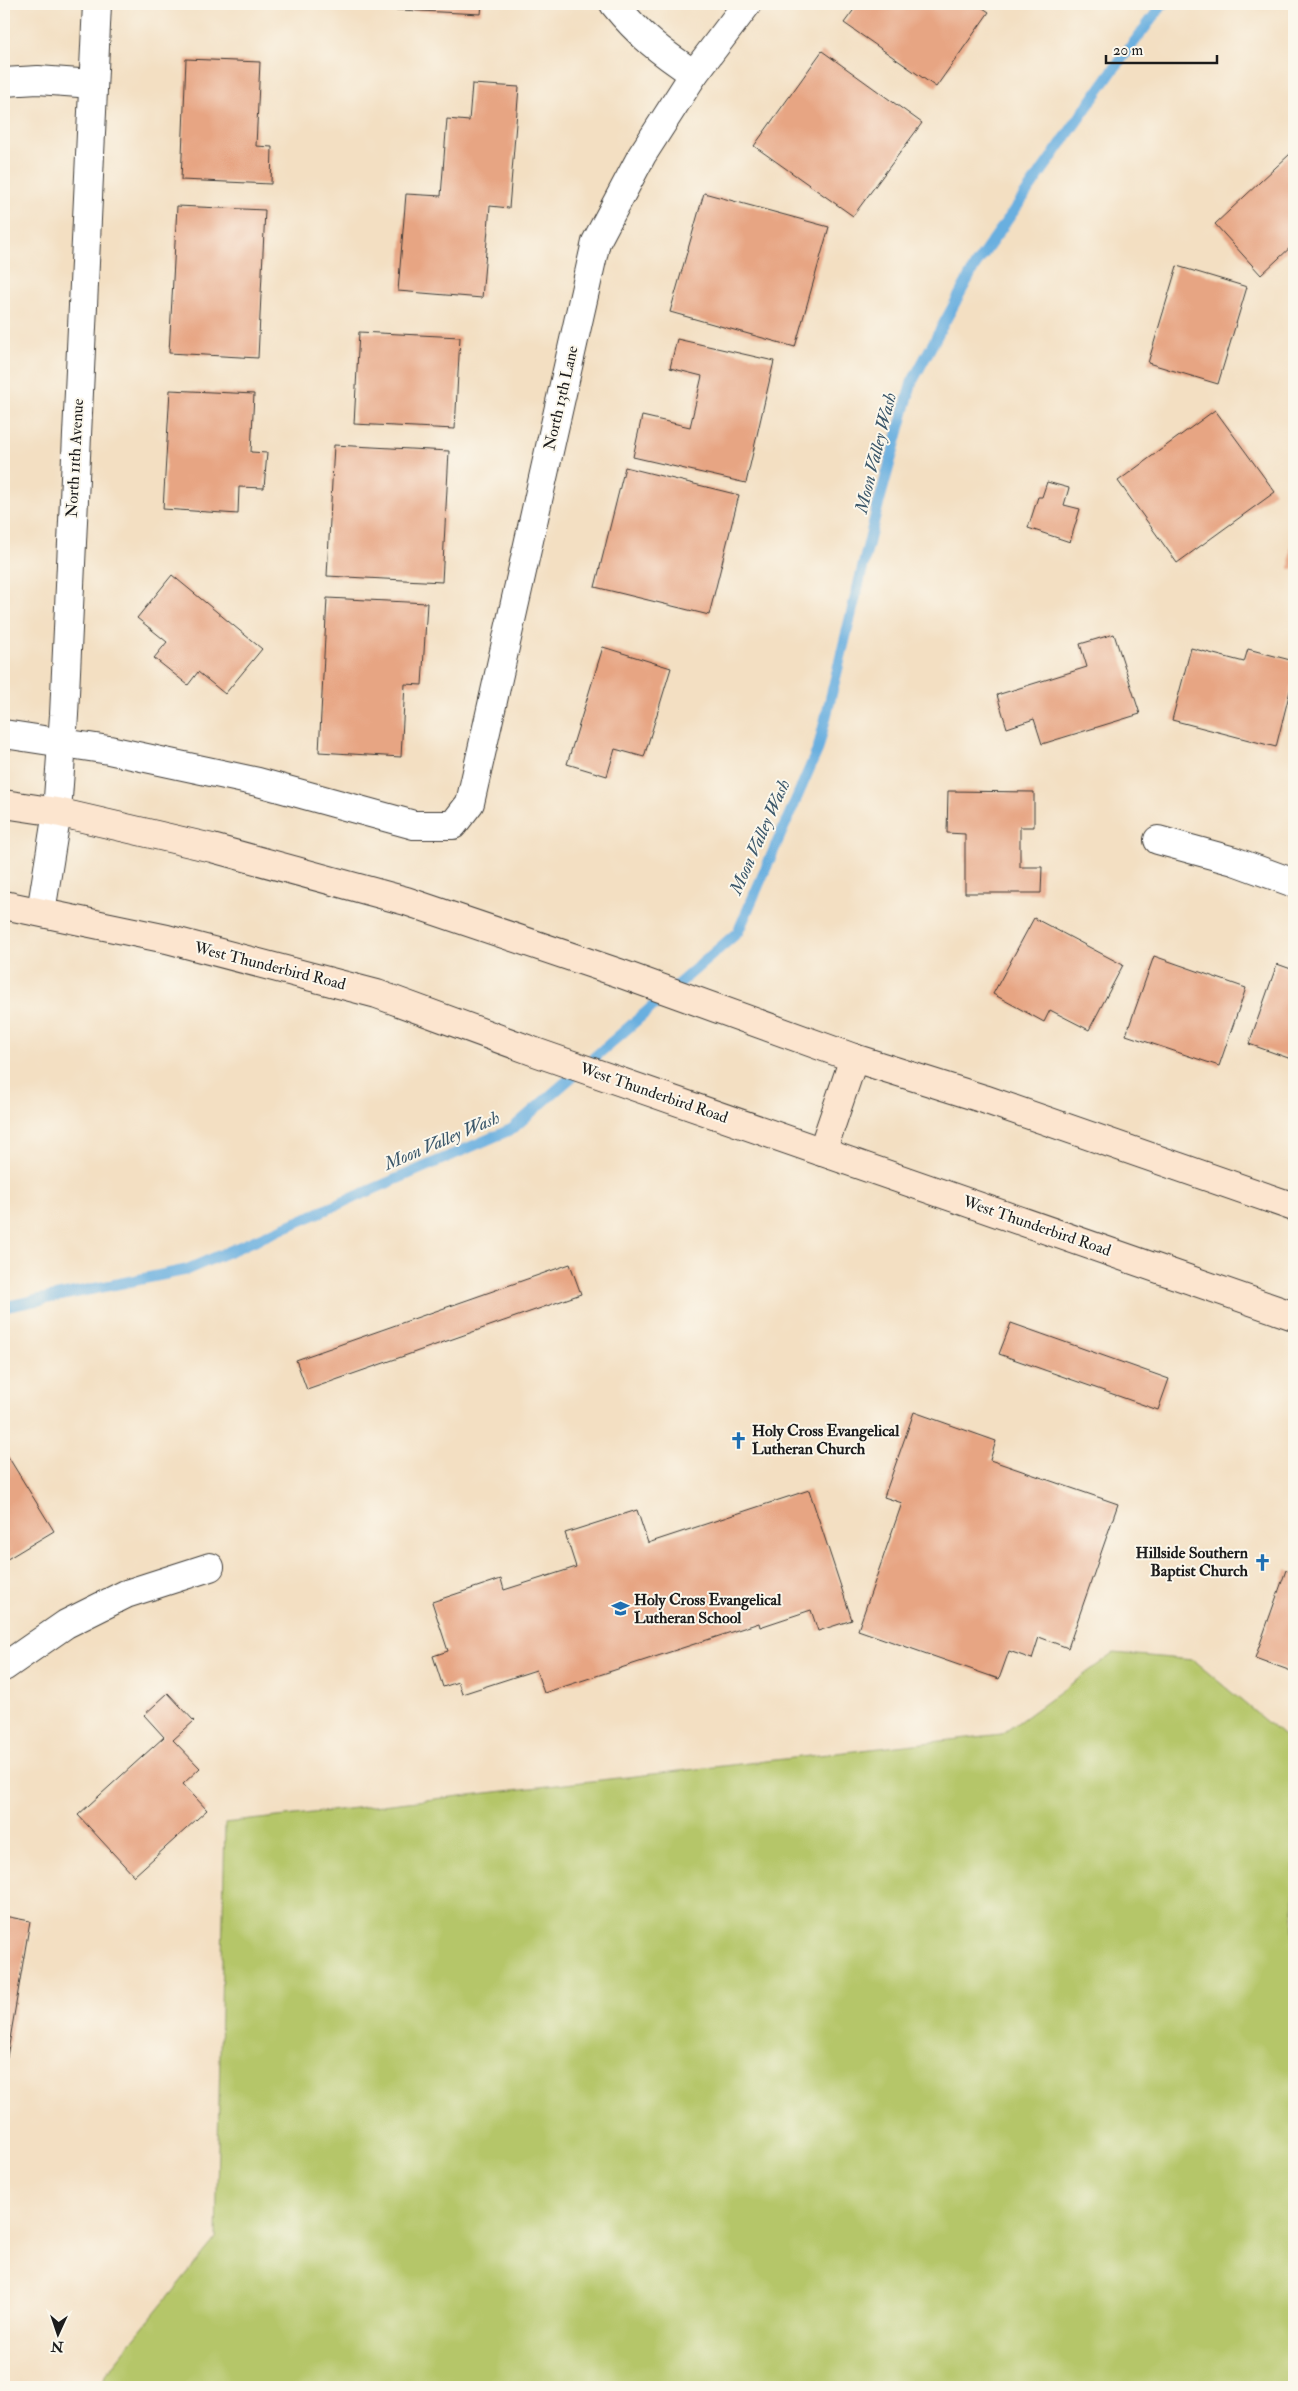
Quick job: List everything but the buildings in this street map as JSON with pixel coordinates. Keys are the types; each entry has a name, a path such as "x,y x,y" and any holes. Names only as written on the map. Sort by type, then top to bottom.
{"main road":[{"path":"4,804 57,812 212,848 406,901 618,973 854,1058 984,1099 1294,1207"},
{"name":"West Thunderbird Road","path":"4,905 167,939 377,994 538,1053 638,1086 1294,1316"},
{"path":"822,1152 854,1058"}],"street":[{"name":"North 11th Avenue","path":"41,912 57,812 62,742 97,4"},
{"path":"614,4 633,28 657,49 694,74"},
{"name":"North 13th Lane","path":"62,742 258,782 414,825 453,826 470,803 596,242 642,155 694,74 746,4"},
{"path":"4,82 38,80 93,84"},
{"path":"4,734 62,742"},
{"path":"1158,840 1234,862 1294,883"},
{"path":"4,1667 66,1624 126,1594 210,1567"}],"green space":[{"path":"1114,1653 1193,1660 1294,1745 1294,2387 101,2387 106,2373 216,2238 225,1823 1002,1734"}],"waterway":[{"name":"Moon Valley Wash","path":"4,1307 186,1270 512,1129 738,932 818,749 875,517 912,382 975,266 1110,74 1163,4"}],"place":[{"name":"Holy Cross Evangelical Lutheran Church","path":"738,1440"},
{"name":"Hillside Southern Baptist Church","path":"1262,1562"},
{"name":"Holy Cross Evangelical Lutheran School","path":"620,1609"}]}
